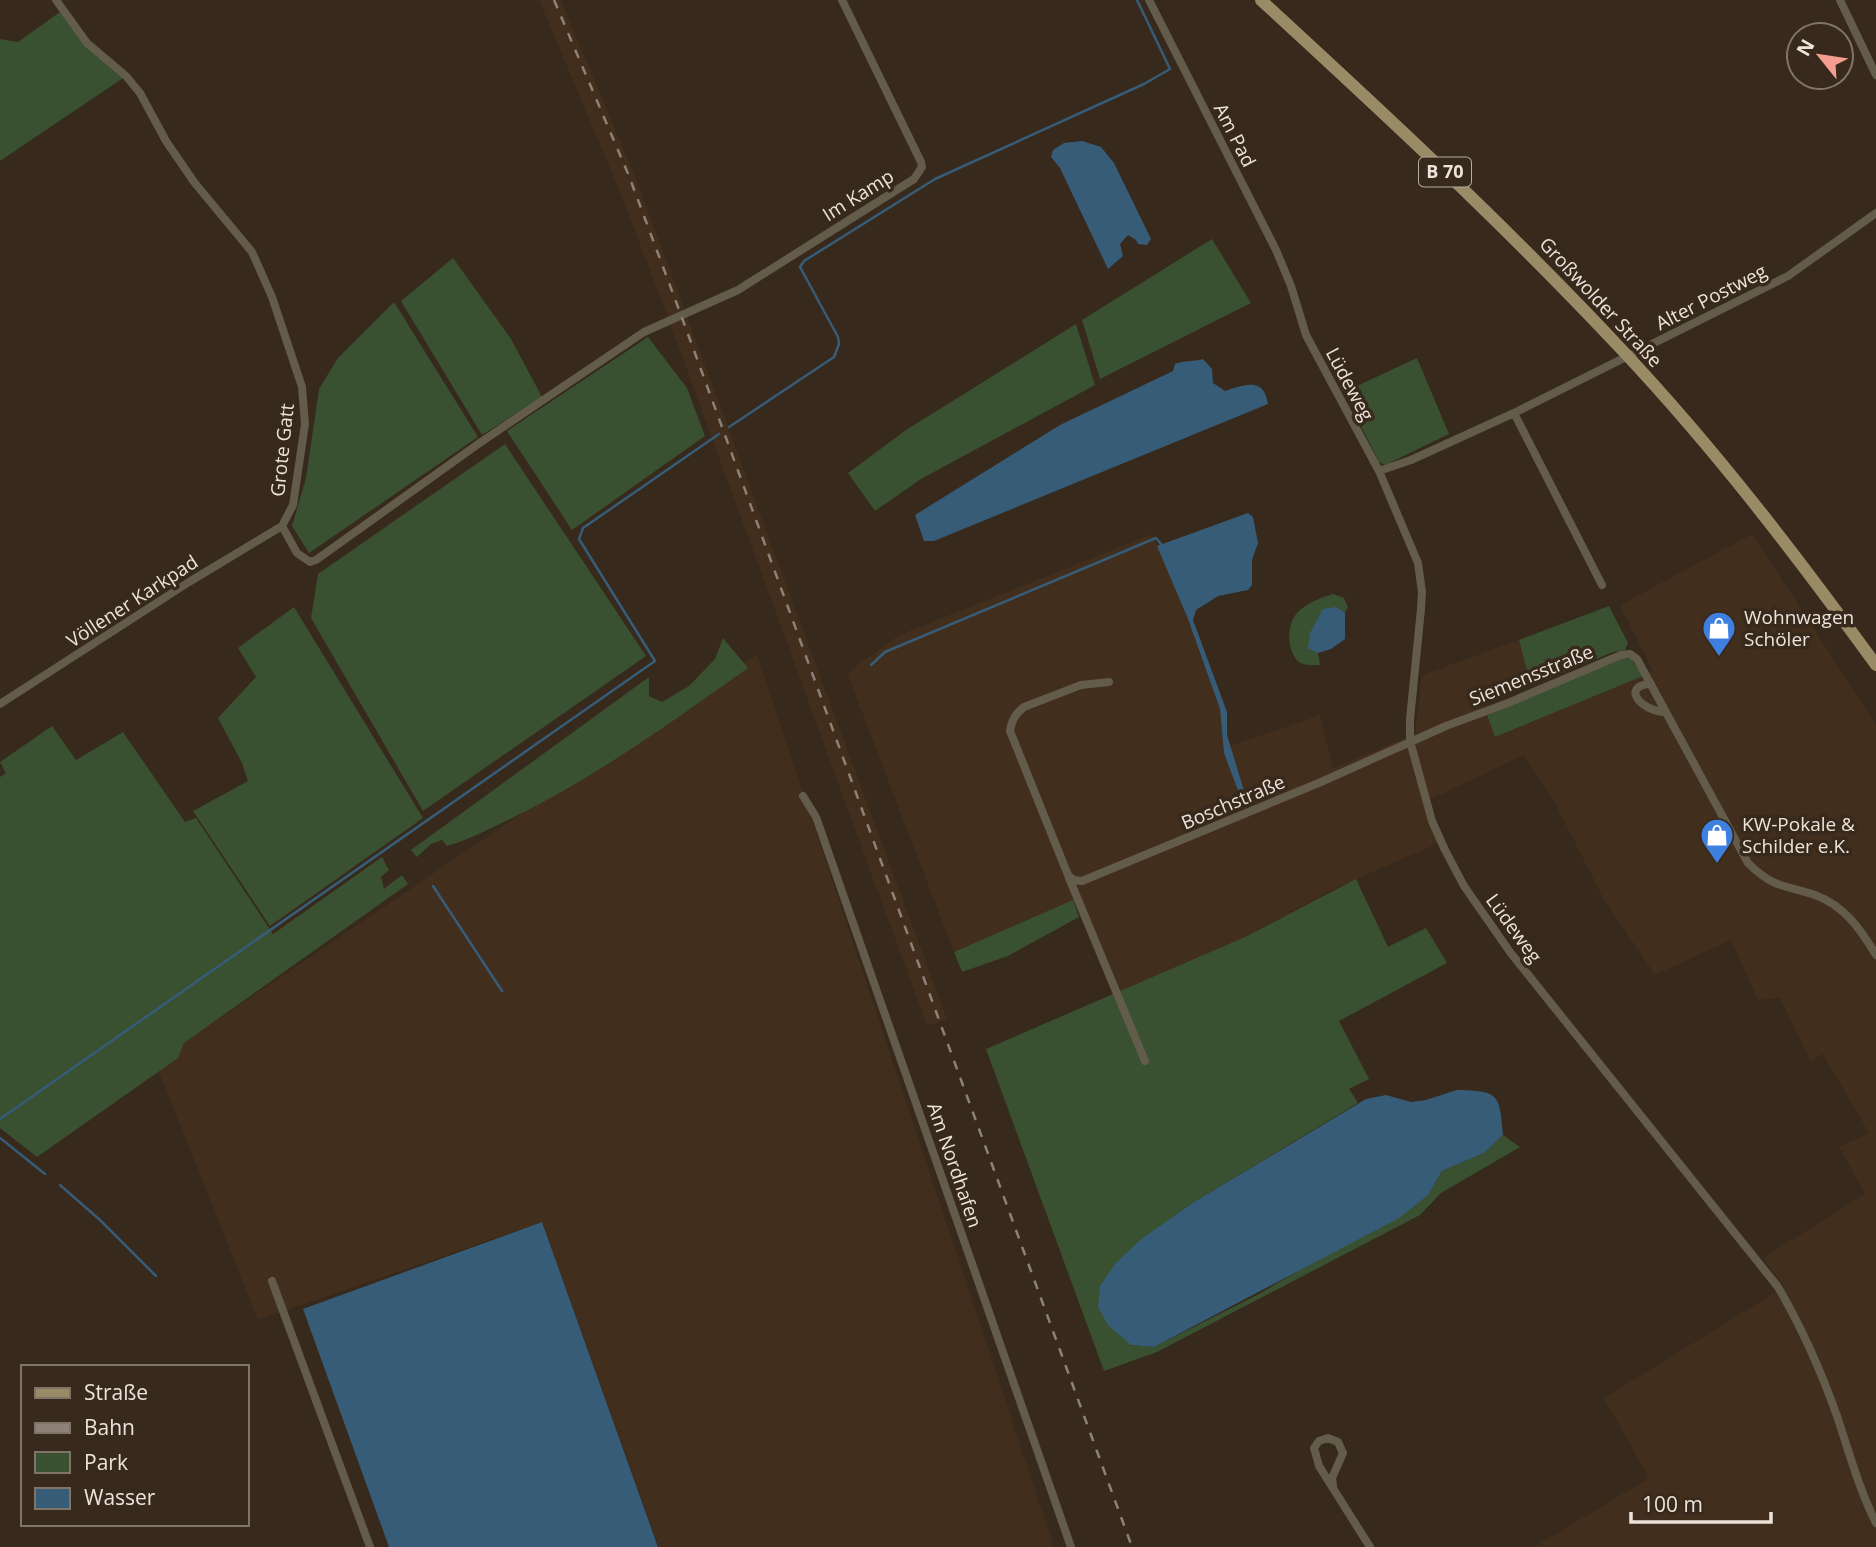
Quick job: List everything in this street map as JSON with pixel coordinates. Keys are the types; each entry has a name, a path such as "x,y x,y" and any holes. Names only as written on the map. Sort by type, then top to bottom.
{"main road":[{"name":"Großwolder Straße","path":"1261,0 1424,151 1632,361 1759,509 1876,664"}],"street":[{"name":"Grote Gatt","path":"56,0 87,43 126,76 140,93 166,141 194,182 246,243 264,276 299,376 305,406 293,505 282,526"},
{"name":"Im Kamp","path":"282,526 302,558 310,562 316,559 644,332 738,290 900,189 919,174 921,162 842,0"},
{"name":"Am Pad","path":"1149,0 1226,155 1255,207 1291,286"},
{"path":"1840,0 1876,75"},
{"name":"Alter Postweg","path":"1379,471 1411,460 1514,413 1788,276 1876,213"},
{"name":"Lüdeweg","path":"1291,286 1306,335 1379,471 1408,538 1420,576 1422,609 1410,741 1432,821 1464,886 1485,918 1784,1298 1818,1367 1876,1523"},
{"path":"1514,413 1602,585"},
{"name":"Völlener Karkpad","path":"0,704 189,582 282,526"},
{"name":"Siemensstraße","path":"1410,741 1621,655 1630,654 1637,659 1748,863 1780,887 1815,895 1832,903 1849,916 1876,956"},
{"path":"1109,682 1081,685 1024,707 1016,713 1010,731 1146,1061"},
{"path":"1651,684 1638,688 1635,694 1637,699 1642,706 1666,712"},
{"name":"Boschstraße","path":"1068,875 1074,880 1082,881 1118,867 1321,782 1410,741"},
{"name":"Am Nordhafen","path":"803,796 816,817 1072,1547"},
{"path":"272,1281 370,1547"},
{"path":"1333,1486 1332,1478 1343,1453 1338,1442 1328,1438 1320,1441 1314,1448 1319,1466 1370,1547"}],"shaded area":[{"path":"539,0 561,0 638,184 947,1019 927,1026 667,315 620,192"},
{"path":"1152,534 1188,619 1220,709 1224,753 1245,794 1230,746 1320,715 1333,768 1415,734 1422,675 1519,640 1531,686 1483,704 1495,737 1653,671 1620,605 1752,534 1876,724 1876,1547 1534,1547 1649,1478 1604,1398 1784,1287 1763,1258 1865,1194 1839,1147 1869,1133 1823,1054 1811,1061 1780,998 1758,1000 1731,940 1655,975 1602,896 1554,801 1524,755 1423,803 1439,843 1336,888 1245,937 1113,995 1073,901 954,952 847,673 899,635"},
{"path":"757,654 1054,1547 659,1547 542,1222 258,1320 155,1062"}],"green space":[{"path":"60,12 123,78 0,161 0,39 18,42"},
{"path":"1212,239 1251,303 1100,379 1082,320"},
{"path":"453,258 511,339 542,397 482,435 401,301"},
{"path":"394,302 478,437 309,553 292,526 306,478 319,389 338,358"},
{"path":"1076,324 1095,385 921,479 875,511 848,473 906,430"},
{"path":"648,337 687,388 705,436 572,530 507,431"},
{"path":"1417,358 1449,434 1385,465 1379,462 1344,392"},
{"path":"505,444 646,656 423,811 311,618 318,574"},
{"path":"1333,594 1344,598 1348,607 1345,613 1337,607 1309,647 1318,653 1320,665 1300,663 1291,650 1291,623 1301,609"},
{"path":"1609,606 1628,643 1625,650 1613,652 1531,686 1519,640"},
{"path":"294,607 423,818 270,926 193,811 248,781 242,763 218,718 256,677 238,648"},
{"path":"723,638 748,668 664,727 577,783 490,828 447,846 442,840 431,844 417,857 411,850 649,677 649,696 662,702 689,686 715,659"},
{"path":"1624,658 1631,659 1643,676 1495,737 1487,715"},
{"path":"52,726 76,760 123,732 185,822 196,818 273,934 382,857 389,870 381,877 384,889 402,875 408,884 184,1043 178,1058 37,1157 0,1128 0,777 6,773 0,762"},
{"path":"1356,879 1388,947 1426,928 1447,963 1339,1021 1369,1079 1349,1089 1358,1103 1172,1218 1131,1345 1154,1347 1259,1294 1428,1195 1442,1171 1484,1153 1503,1135 1520,1147 1441,1193 1420,1215 1157,1352 1104,1371 986,1049 1245,937"},
{"path":"1073,900 1079,917 1008,956 962,972 954,952"}],"water":[{"path":"1082,141 1101,147 1114,163 1151,239 1147,245 1138,244 1128,235 1120,244 1123,256 1108,269 1060,168 1051,157 1053,150 1064,143"},
{"path":"1203,359 1212,369 1213,383 1225,391 1246,385 1258,386 1266,395 1268,404 934,541 924,541 915,515 1060,425 1173,371 1175,364"},
{"path":"1248,513 1253,517 1258,543 1252,560 1252,585 1248,590 1218,596 1196,610 1193,620 1227,712 1227,735 1245,794 1240,796 1224,753 1220,709 1188,619 1157,546"},
{"path":"1337,607 1345,613 1345,639 1331,649 1318,653 1308,648 1310,633 1323,609"},
{"path":"1457,1090 1481,1092 1494,1097 1500,1110 1503,1135 1484,1153 1442,1171 1428,1195 1399,1218 1154,1347 1131,1345 1108,1325 1098,1307 1100,1286 1115,1264 1140,1240 1194,1202 1366,1099 1386,1095 1411,1102"},
{"path":"542,1222 658,1547 389,1547 303,1309"}],"waterway":[{"path":"729,427 834,357 839,344 838,337 800,267 804,261 935,179 1144,84 1170,69 1137,0"},
{"path":"0,1119 655,661 579,539 583,528 719,434"},
{"path":"871,665 885,652 1156,538 1161,544"},
{"path":"433,886 502,991"},
{"path":"0,1138 45,1174"},
{"path":"60,1185 100,1220 156,1276"}],"railway":[{"path":"554,0 629,176 681,315 1132,1547"}],"place":[{"name":"Wohnwagen Schöler","path":"1719,658"},
{"name":"KW-Pokale & Schilder e.K.","path":"1717,865"}]}
